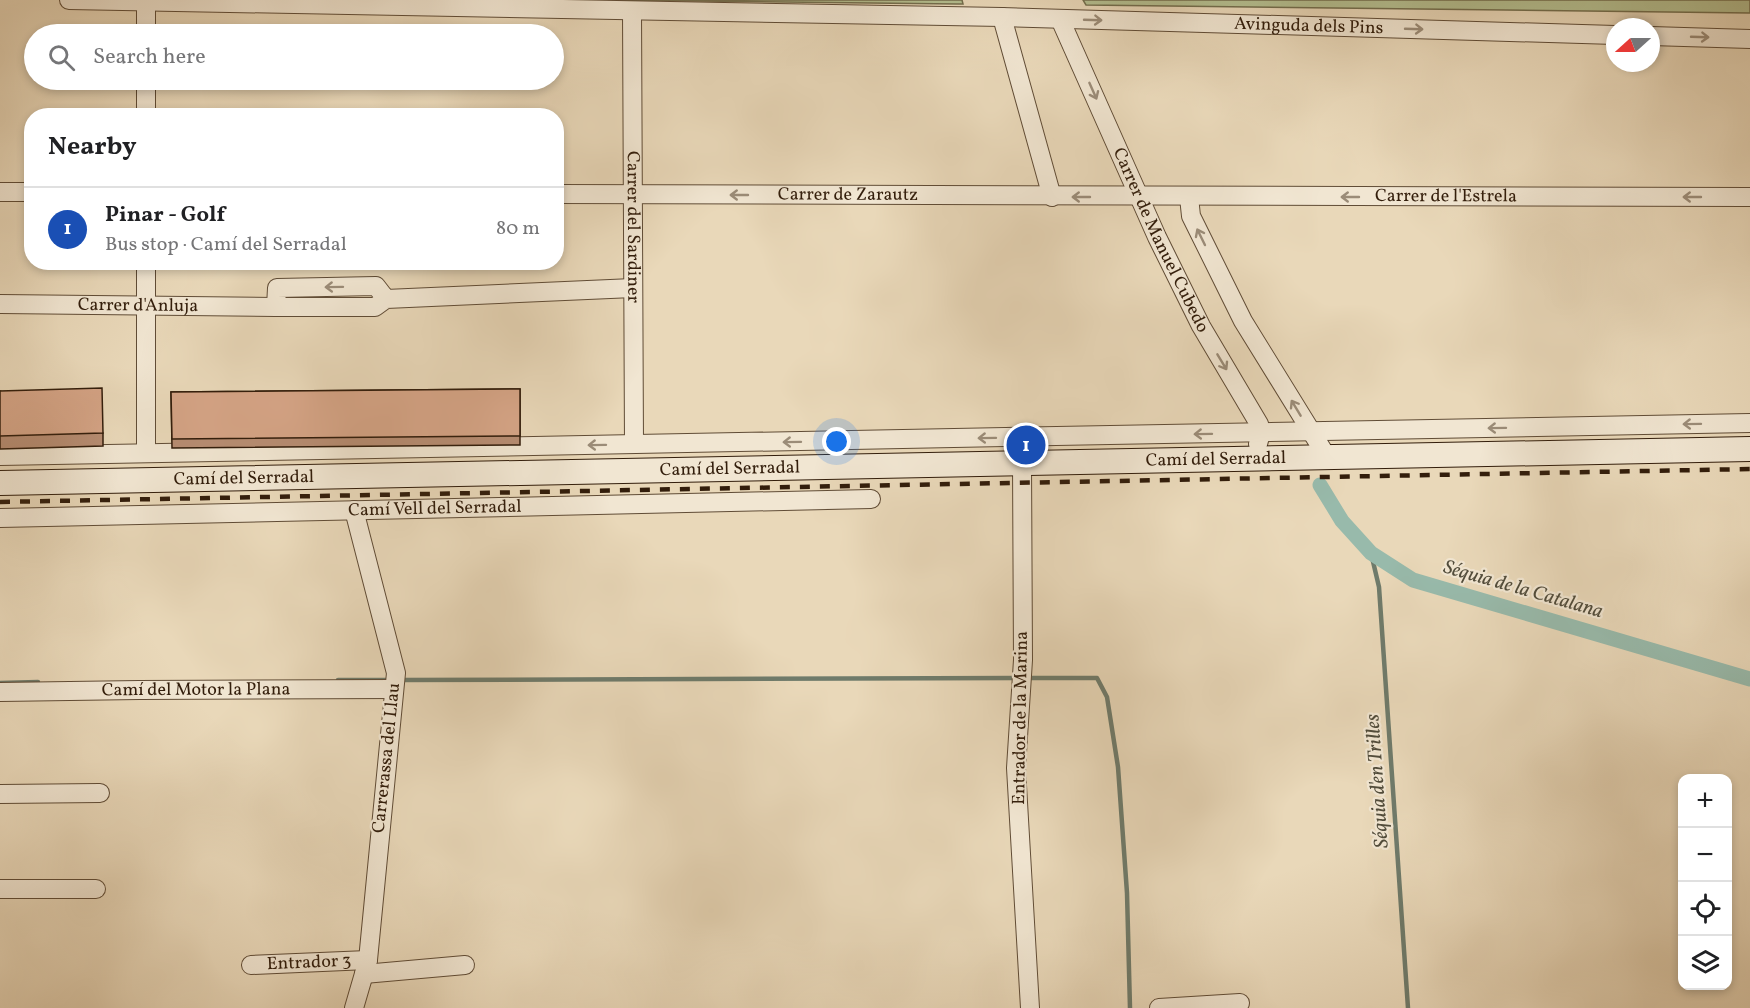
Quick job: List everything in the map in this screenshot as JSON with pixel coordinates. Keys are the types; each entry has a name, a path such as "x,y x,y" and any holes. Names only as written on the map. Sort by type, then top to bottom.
{"street":[{"name":"Avinguda dels Pins","path":"69,0 1002,17 1606,35"},
{"path":"146,3 146,24"},
{"name":"Carrer del Sardiner","path":"632,11 634,444"},
{"path":"1002,17 1052,197"},
{"name":"Carrer de Manuel Cubedo","path":"1060,19 1157,237 1201,326 1259,424 1261,433"},
{"path":"1660,36 1750,39"},
{"path":"146,90 146,108"},
{"path":"0,192 24,192"},
{"name":"Carrer de Zarautz","path":"564,194 1140,196"},
{"name":"Carrer de l'Estrela","path":"1140,196 1750,197"},
{"name":"Carrer de Manuel Cubedo","path":"1189,196 1191,216 1243,321 1328,457"},
{"path":"146,270 146,453"},
{"name":"Carrer d'Anluja","path":"0,304 276,307 277,288 376,286 386,299 633,288"},
{"name":"Camí del Serradal","path":"0,456 1750,423"},
{"path":"1255,458 1261,433"},
{"name":"Camí del Serradal","path":"0,483 1750,449"},
{"name":"Entrador de la Marina","path":"1022,463 1023,660 1016,768 1030,1008"},
{"name":"Camí Vell del Serradal","path":"0,518 871,499"},
{"name":"Carrerassa del Llau","path":"354,510 396,673 366,967 354,1008"},
{"name":"Camí del Motor la Plana","path":"0,692 393,689"},
{"path":"0,794 100,793"},
{"path":"0,889 96,889"},
{"name":"Entrador 3","path":"251,965 366,967 465,965"},
{"path":"1159,1008 1240,1003"}],"green space":[{"path":"613,0 962,0 963,4 957,4"},
{"path":"1083,0 1750,0 1750,13 1086,5"}],"building":[{"path":"102,388 103,433 0,436 0,391"},
{"path":"520,389 520,436 172,439 171,392"}],"waterway":[{"name":"Séquia de la Catalana","path":"1320,485 1342,521 1371,553 1413,580 1750,679"},
{"name":"Séquia d'en Trilles","path":"1371,553 1379,587 1408,1008"},
{"path":"400,680 1017,678"},
{"path":"1029,678 1097,678 1107,697 1118,767 1127,893 1130,1008"},
{"path":"338,680 392,680"},
{"path":"0,683 38,682"}],"railway":[{"path":"0,502 1750,469"}],"place":[{"name":"Pinar - Golf","path":"1026,445"}]}
